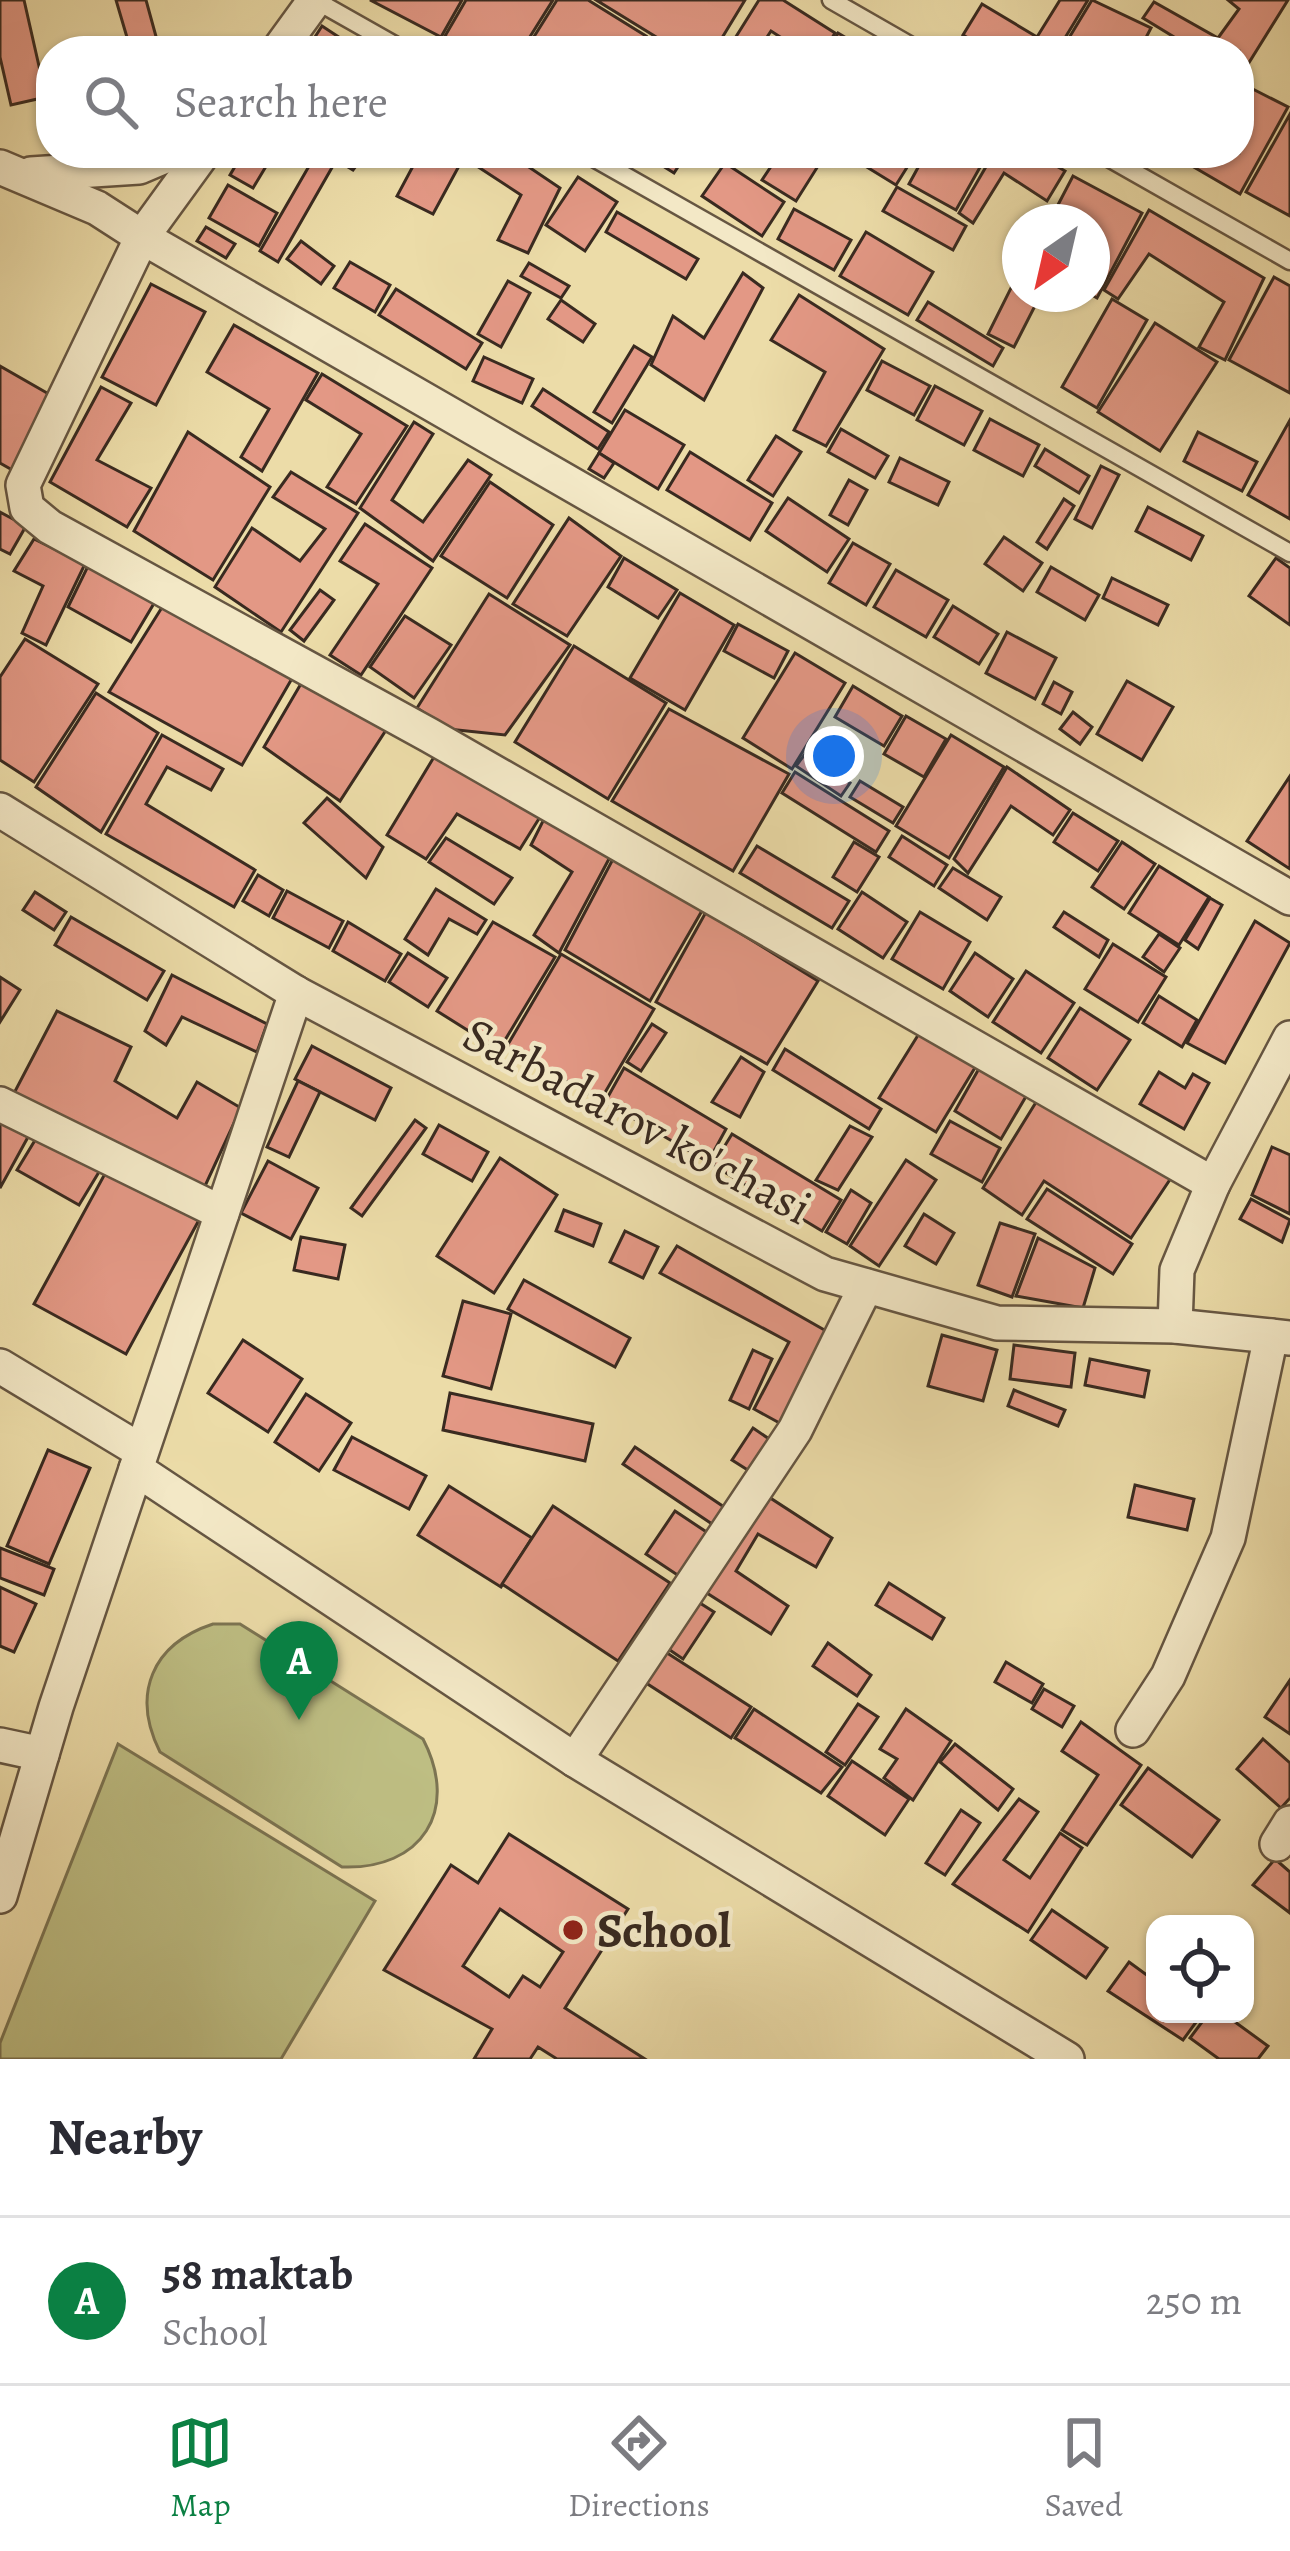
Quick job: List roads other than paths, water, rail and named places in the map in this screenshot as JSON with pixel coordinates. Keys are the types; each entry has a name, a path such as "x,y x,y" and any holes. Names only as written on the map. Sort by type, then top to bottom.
{"street":[{"path":"289,36 315,0"},
{"path":"14,171 108,168"},
{"path":"192,168 142,237 23,484 27,508 50,527 429,735 1213,1184"},
{"path":"14,171 142,237 1290,898"},
{"name":"Sarbadarov ko'chasi","path":"0,810 296,993 825,1274 997,1323 1175,1326 1280,1337"},
{"path":"0,1896 42,1754 296,993"},
{"path":"1175,1326 1177,1270 1213,1184 1290,1038"},
{"path":"0,1104 222,1214"},
{"path":"575,1760 795,1430 866,1286"},
{"path":"1133,1730 1168,1676 1228,1538 1280,1337"},
{"path":"0,1366 575,1760 1067,2059"},
{"path":"0,1745 42,1754"}],"lane":[{"path":"315,0 379,36"},
{"path":"831,0 894,36"},
{"path":"611,168 1290,553"},
{"path":"1126,168 1290,261"}],"place":[{"name":"58 maktab","path":"299,1720"},
{"name":"School","path":"573,1930"}]}
